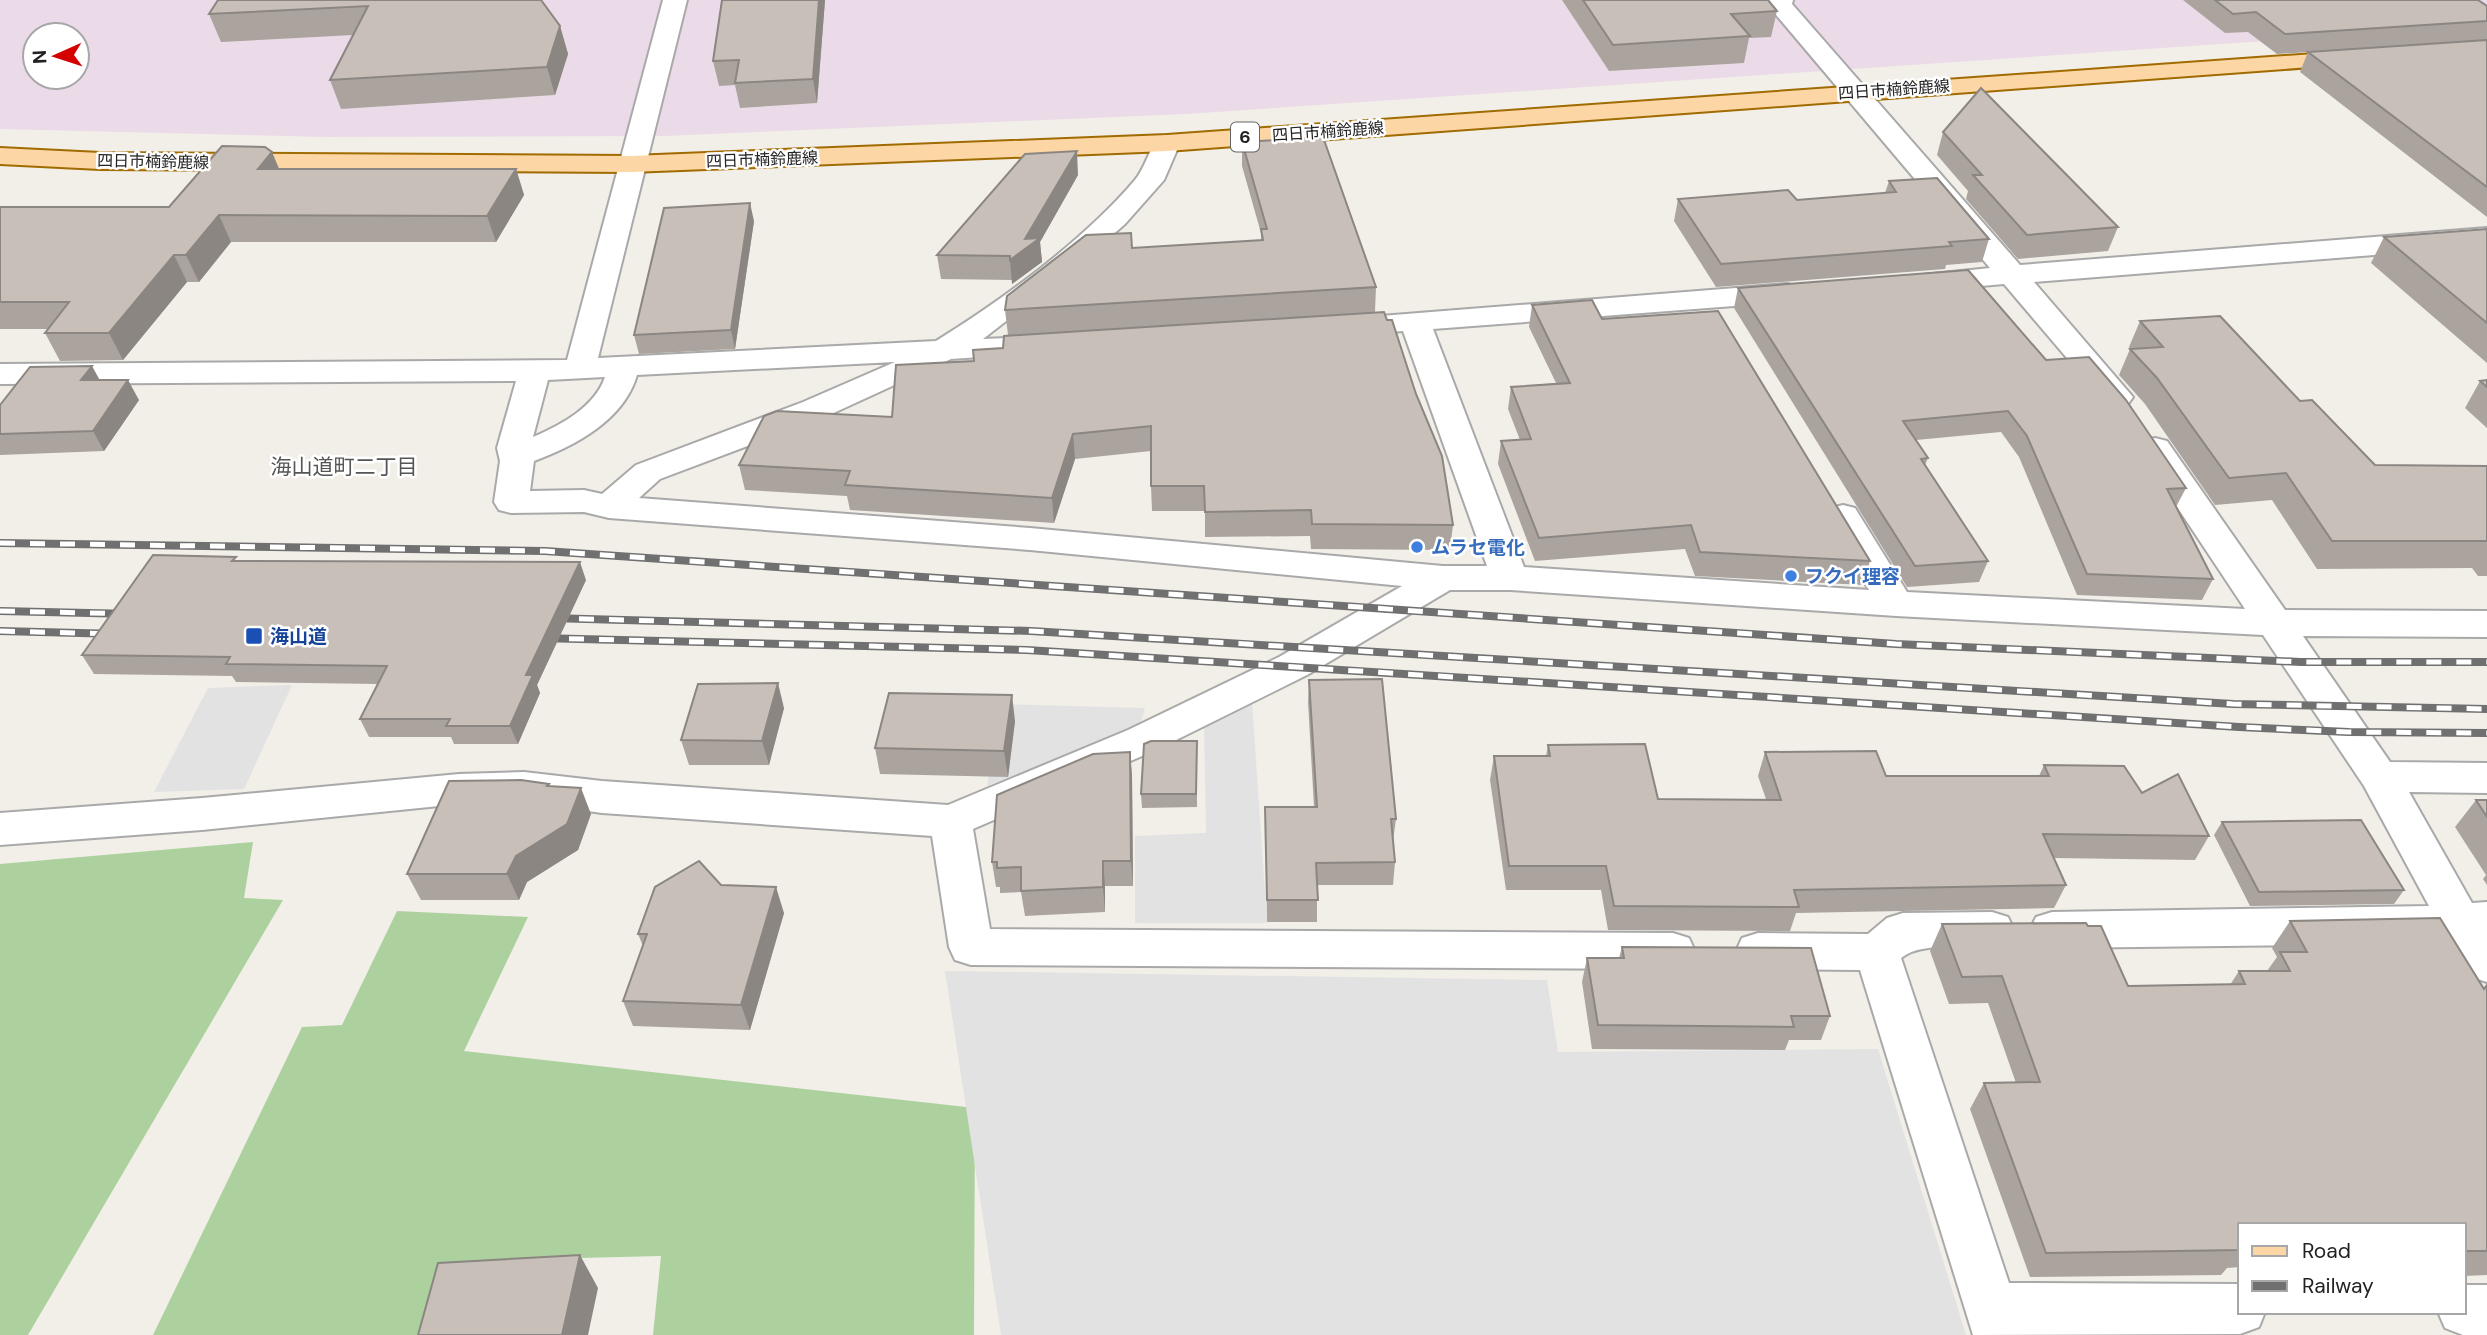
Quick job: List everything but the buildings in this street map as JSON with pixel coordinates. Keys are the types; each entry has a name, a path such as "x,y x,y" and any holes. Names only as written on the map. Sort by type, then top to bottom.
{"main road":[{"name":"四日市楠鈴鹿線","path":"0,156 100,161 631,164 1167,143 1853,92 2377,57"}],"street":[{"path":"580,369 675,0"},
{"path":"1781,0 1780,5 1853,92 2131,413 2349,732 2473,920 2487,964"},
{"path":"609,508 648,472 815,409 941,352 1017,300 1115,218 1150,180 1167,143"},
{"path":"1902,284 2487,237"},
{"path":"1318,328 1819,290"},
{"path":"1710,299 1731,334"},
{"path":"1415,322 1510,578"},
{"path":"0,374 534,371 1053,345"},
{"path":"516,456 556,439 592,415 616,389 624,368"},
{"path":"534,371 514,448 516,456 511,502 584,501 609,508 1030,539 1443,578 1510,578 1896,604 2273,623 2487,624"},
{"path":"1825,487 1896,604"},
{"path":"0,829 202,814 459,789 524,787 602,797 951,821 1142,740 1293,666 1443,578"},
{"path":"2379,777 2487,778"},
{"path":"951,821 971,947 1877,952 1903,931 2400,926 2473,920"},
{"path":"1877,952 1996,1322 2238,1309"},
{"path":"2466,1310 2487,1310"}],"shaded area":[{"path":"0,0 2487,0 2487,26 1186,114 664,136 325,137 0,129"},
{"path":"292,685 244,789 154,792 208,688"},
{"path":"1252,701 1267,923 1135,923 1135,836 1206,833 1204,727"},
{"path":"1000,704 1145,708 1139,728 987,786"},
{"path":"945,971 1547,980 1558,1052 1878,1049 1966,1335 1001,1335"}],"green space":[{"path":"253,842 244,898 283,900 28,1335 0,1335 0,864"},
{"path":"397,911 528,917 464,1051 975,1108 974,1335 653,1335 661,1256 461,1261 433,1335 153,1335 302,1027 342,1025"}],"railway":[{"path":"0,543 545,551 1896,644 2301,662 2487,662"},
{"path":"0,611 133,614"},
{"path":"549,618 1031,631 2233,704 2487,709"},
{"path":"0,631 119,634"},
{"path":"539,638 1027,650 2239,727 2349,732 2487,733"}],"place":[{"name":"ムラセ電化","path":"1417,547"},
{"name":"フクイ理容","path":"1791,576"},
{"name":"海山道","path":"254,636"}],"district":[{"name":"海山道町二丁目","path":"344,467"}]}
